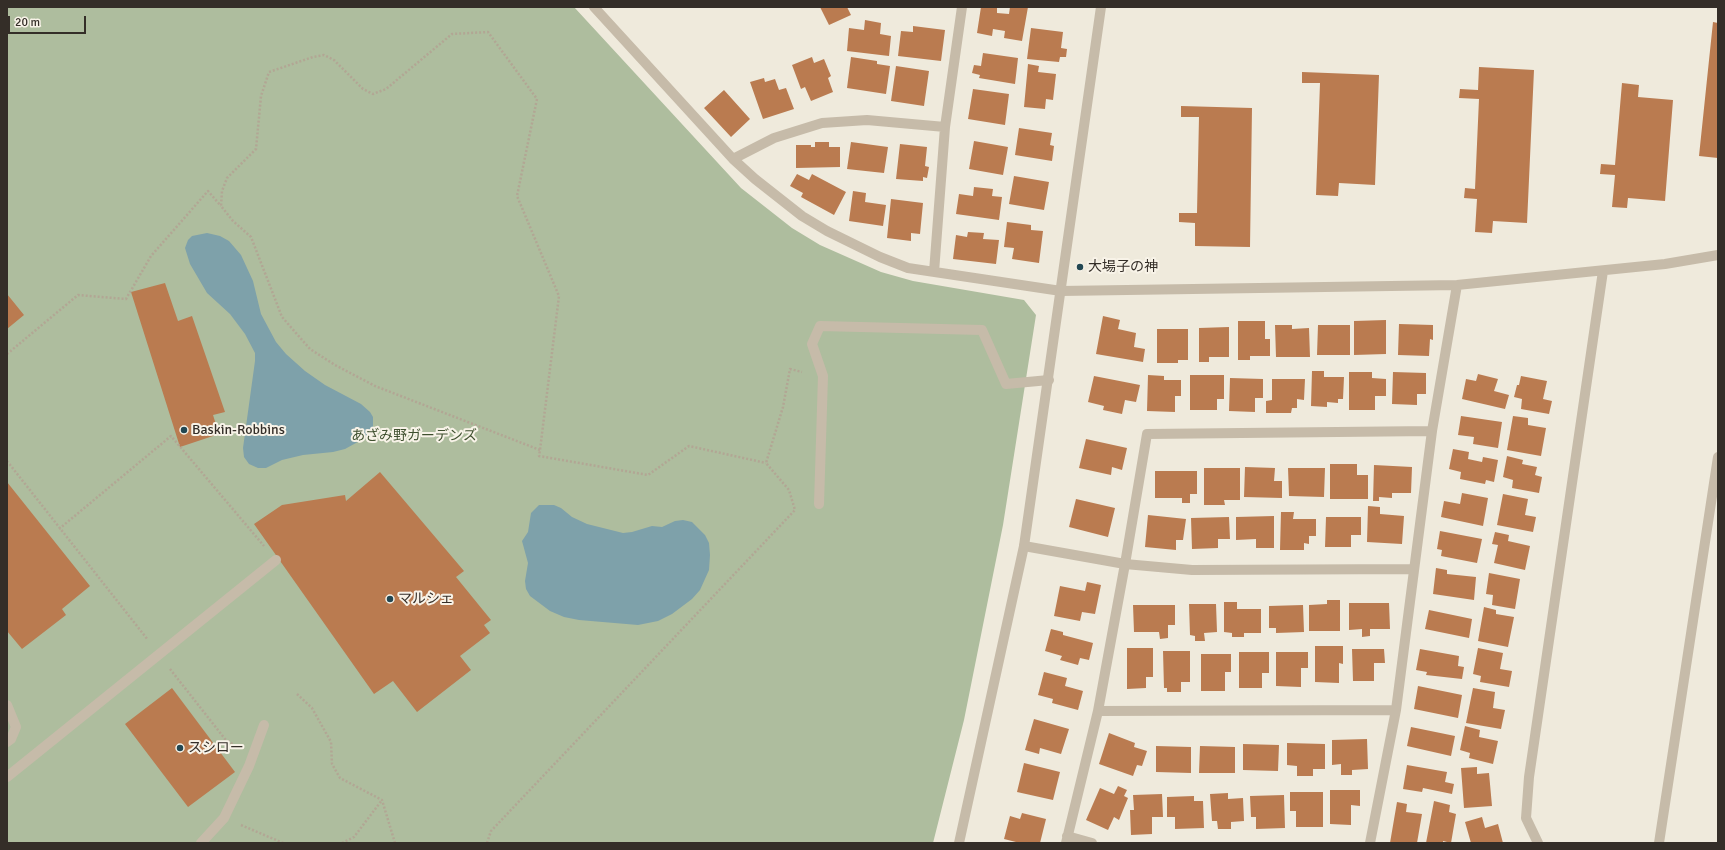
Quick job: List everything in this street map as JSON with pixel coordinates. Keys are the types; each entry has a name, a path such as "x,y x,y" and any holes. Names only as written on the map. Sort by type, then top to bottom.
{"street":[{"path":"594,7 733,159 778,198 802,216 827,231 880,257 908,268 1061,291 1457,285 1665,264 1718,255"},
{"path":"934,272 945,127 962,7"},
{"path":"959,843 1024,546 1049,380 1101,7"},
{"path":"733,159 774,138 822,123 867,120 945,127"},
{"path":"1538,843 1526,818 1529,777 1603,271"},
{"path":"1370,843 1396,710 1432,431 1457,285"},
{"path":"818,504 823,376 812,344 820,326 982,330 1006,384 1049,380"},
{"path":"1092,843 1067,840 1098,711 1147,434 1432,431"},
{"path":"1659,843 1718,458"},
{"path":"1024,546 1125,564 1192,570 1414,569"},
{"path":"7,777 276,560"},
{"path":"7,705 16,727 11,739 7,742"},
{"path":"1098,711 1396,710"},
{"path":"201,843 224,818 252,757 264,726"}],"path":[{"path":"221,206 222,191 227,178 256,149 261,96 269,72 313,57 324,55 334,60 363,89 373,94 386,89 452,34 488,32 537,99 517,196 559,296 539,456 648,476 689,446 766,463 790,490 795,510 491,831 487,843"},
{"path":"7,354 78,295 126,299 151,256 208,191 233,221 251,237 282,317 310,348 335,365 375,386 540,450"},
{"path":"766,463 783,407 790,369 823,376"},
{"path":"59,528 171,436 276,560"},
{"path":"7,461 225,739 252,757"},
{"path":"297,694 312,708 331,742 332,764 340,778 382,800 395,843"},
{"path":"342,843 354,837 382,800"},
{"path":"224,818 283,843"}],"green space":[{"name":"あざみ野ガーデンズ","path":"7,7 574,7 741,188 792,228 820,245 881,272 913,281 1024,300 1036,315 1003,525 964,720 933,843 7,843"}],"water":[{"path":"207,233 220,236 229,241 241,255 253,281 261,314 276,342 286,354 305,371 325,385 361,404 370,412 373,417 373,427 365,438 345,449 333,452 303,455 282,460 266,468 258,468 249,464 244,457 243,448 255,353 245,334 230,314 207,293 190,264 185,248 188,240 192,236"},
{"path":"539,505 554,505 561,508 572,517 587,524 623,533 652,526 662,527 675,521 683,520 692,522 705,535 709,543 709,570 700,590 692,599 672,614 658,621 638,625 579,620 564,617 550,611 530,596 526,589 525,581 528,563 522,541 528,532 531,513"}],"building":[{"path":"820,7 847,7 851,15 829,25"},
{"path":"981,7 997,7 997,13 1009,14 1010,7 1028,7 1022,41 1004,38 1005,31 993,29 992,36 977,33"},
{"path":"865,20 881,23 880,34 891,36 889,56 847,51 849,28 864,30"},
{"path":"1713,22 1718,23 1718,158 1699,156"},
{"path":"913,26 945,30 941,61 898,56 901,31 913,32"},
{"path":"1031,28 1063,32 1061,48 1067,49 1066,57 1060,57 1059,62 1027,59"},
{"path":"983,53 1018,58 1015,84 979,78 980,75 972,73 974,65 981,66"},
{"path":"812,57 814,63 824,59 831,76 828,78 833,92 811,101 805,87 801,89 792,65"},
{"path":"851,57 877,61 877,64 890,66 886,94 847,88"},
{"path":"1028,64 1039,66 1038,72 1056,74 1053,100 1046,99 1045,109 1024,107"},
{"path":"896,66 929,71 924,106 891,101"},
{"path":"1479,67 1534,70 1527,223 1493,221 1492,233 1475,232 1477,199 1464,198 1465,188 1475,189 1479,99 1459,98 1460,89 1478,90"},
{"path":"1302,72 1379,75 1375,185 1339,183 1338,196 1316,195 1320,83 1302,83"},
{"path":"764,78 765,82 775,79 779,90 786,88 794,109 763,119 750,82"},
{"path":"1622,83 1639,85 1638,97 1673,100 1665,201 1628,198 1627,208 1612,207 1615,175 1600,174 1601,164 1615,165"},
{"path":"973,89 1009,94 1005,125 968,119"},
{"path":"724,90 750,119 731,137 704,108"},
{"path":"1181,106 1252,108 1250,247 1195,246 1195,223 1179,222 1179,213 1197,213 1199,117 1181,117"},
{"path":"1019,128 1052,133 1050,145 1054,146 1052,161 1015,155"},
{"path":"974,141 1008,147 1003,175 969,169"},
{"path":"815,142 829,142 829,147 840,147 840,167 796,168 796,145 811,145 811,147 815,147"},
{"path":"851,142 888,147 884,173 847,169"},
{"path":"900,144 927,147 925,166 929,167 927,178 923,177 923,181 896,179"},
{"path":"797,174 809,180 812,174 846,192 834,215 801,197 803,193 790,186"},
{"path":"1014,176 1049,182 1044,210 1009,204"},
{"path":"974,187 993,189 992,196 1002,197 999,220 956,214 959,194 973,196"},
{"path":"853,191 866,193 865,202 886,205 883,226 849,221"},
{"path":"891,199 923,203 920,234 911,233 911,241 887,238"},
{"path":"1007,222 1031,225 1031,230 1043,231 1039,263 1012,259 1014,248 1004,247"},
{"path":"968,232 984,233 983,239 999,240 996,264 953,259 956,235 967,237"},
{"path":"165,283 178,321 192,316 225,412 213,415 219,434 180,447 131,292"},
{"path":"7,294 24,315 7,329"},
{"path":"1103,316 1120,320 1118,329 1136,333 1134,347 1145,349 1143,362 1096,354"},
{"path":"1386,320 1386,354 1354,355 1354,321"},
{"path":"1238,321 1265,321 1265,339 1270,339 1270,356 1250,356 1250,360 1238,360"},
{"path":"1399,324 1433,325 1433,340 1430,339 1429,356 1398,355"},
{"path":"1275,325 1292,325 1292,329 1309,328 1310,357 1276,357"},
{"path":"1318,325 1350,325 1350,355 1317,355"},
{"path":"1229,327 1229,357 1209,357 1209,362 1199,362 1199,328"},
{"path":"1157,329 1188,329 1188,360 1178,360 1178,363 1157,363"},
{"path":"1312,371 1324,371 1324,377 1344,377 1343,399 1338,399 1338,403 1327,402 1327,407 1311,406"},
{"path":"1349,372 1372,372 1372,378 1386,379 1386,396 1375,396 1375,410 1349,410"},
{"path":"1393,372 1426,373 1426,394 1417,394 1417,405 1392,404"},
{"path":"1478,374 1498,379 1494,391 1509,395 1505,409 1462,399 1466,379 1476,381"},
{"path":"1148,375 1164,376 1164,380 1181,380 1181,396 1175,396 1175,412 1147,411"},
{"path":"1190,375 1224,375 1224,399 1217,399 1217,410 1190,410"},
{"path":"1094,376 1140,385 1136,402 1125,400 1122,414 1103,410 1104,406 1088,402"},
{"path":"1521,376 1547,381 1543,399 1552,401 1549,414 1521,409 1522,399 1514,397"},
{"path":"1230,378 1263,379 1263,398 1255,398 1255,412 1229,411"},
{"path":"1272,379 1305,379 1304,400 1297,399 1297,408 1292,408 1291,413 1266,413 1266,401 1272,400"},
{"path":"1461,416 1502,422 1498,448 1473,444 1474,437 1458,435"},
{"path":"1513,416 1528,418 1528,425 1546,428 1541,456 1507,450"},
{"path":"1086,439 1127,448 1122,470 1112,467 1111,475 1079,468"},
{"path":"1453,449 1469,452 1468,459 1482,462 1483,457 1498,460 1494,482 1486,480 1485,484 1460,479 1461,472 1449,469"},
{"path":"1507,456 1523,460 1522,464 1537,467 1535,475 1542,477 1539,493 1512,488 1513,480 1503,477"},
{"path":"1330,464 1357,464 1357,475 1368,475 1368,499 1330,499"},
{"path":"1374,465 1412,467 1411,493 1392,493 1392,498 1379,497 1379,501 1373,501"},
{"path":"1245,467 1275,468 1274,481 1282,481 1282,498 1244,497"},
{"path":"1204,468 1240,468 1240,500 1224,500 1225,505 1204,505"},
{"path":"1288,468 1325,468 1324,497 1289,496"},
{"path":"1155,471 1197,471 1197,494 1190,494 1190,503 1182,503 1182,498 1155,498"},
{"name":"マルシェ","path":"380,472 464,571 456,577 491,620 484,625 490,633 460,656 471,670 417,712 393,681 374,694 254,524 282,505 345,495 346,501"},
{"path":"7,482 90,586 62,609 66,615 22,649 7,631"},
{"path":"1462,493 1488,498 1483,526 1441,517 1444,501 1460,504"},
{"path":"1503,494 1528,499 1525,515 1536,517 1533,532 1497,525"},
{"path":"1076,499 1115,508 1108,537 1069,527"},
{"path":"1368,506 1380,507 1380,514 1404,516 1402,544 1367,542"},
{"path":"1281,512 1294,512 1293,519 1316,519 1316,536 1309,536 1309,544 1304,543 1304,550 1280,550"},
{"path":"1148,515 1186,519 1183,540 1176,540 1176,550 1145,547"},
{"path":"1274,516 1274,548 1256,548 1256,539 1236,540 1236,517"},
{"path":"1229,517 1230,539 1218,539 1218,548 1192,549 1191,518"},
{"path":"1326,517 1361,517 1361,535 1351,535 1351,547 1325,547"},
{"path":"1440,531 1482,539 1477,563 1441,556 1442,550 1437,549"},
{"path":"1495,532 1509,535 1508,541 1530,546 1525,570 1494,563 1498,545 1492,544"},
{"path":"1436,568 1447,570 1447,574 1476,577 1474,600 1433,594"},
{"path":"1489,573 1520,579 1515,609 1492,605 1493,595 1486,594"},
{"path":"1087,582 1101,585 1095,614 1082,612 1080,621 1054,616 1060,586 1085,591"},
{"path":"1327,600 1340,600 1340,631 1309,631 1309,605 1327,604"},
{"path":"1224,602 1237,602 1237,609 1261,609 1261,633 1244,633 1244,637 1232,637 1232,633 1224,632"},
{"path":"1349,603 1389,603 1390,629 1370,629 1370,636 1362,637 1362,629 1349,630"},
{"path":"1189,604 1216,604 1217,632 1204,633 1205,641 1195,641 1195,636 1190,635"},
{"path":"1133,605 1175,605 1175,625 1168,625 1168,638 1160,639 1159,632 1134,632"},
{"path":"1303,605 1304,632 1276,633 1276,628 1269,628 1269,606"},
{"path":"1484,607 1496,610 1496,614 1514,617 1508,647 1478,641"},
{"path":"1429,610 1472,619 1469,638 1425,629"},
{"path":"1051,629 1063,632 1063,635 1093,643 1089,660 1080,658 1078,665 1060,660 1062,656 1045,651"},
{"path":"1315,646 1343,646 1343,664 1339,663 1339,683 1315,682"},
{"path":"1127,648 1153,648 1153,677 1146,677 1146,688 1127,689"},
{"path":"1478,648 1503,653 1500,669 1512,671 1509,687 1480,682 1481,676 1473,674"},
{"path":"1352,649 1384,649 1385,663 1374,663 1374,681 1353,681"},
{"path":"1420,649 1459,656 1458,666 1464,667 1462,679 1426,675 1427,672 1416,670"},
{"path":"1163,651 1190,651 1190,682 1181,682 1181,692 1167,692 1167,688 1164,688"},
{"path":"1239,652 1269,652 1269,673 1262,673 1262,688 1239,688"},
{"path":"1276,652 1308,652 1308,668 1301,668 1301,687 1276,686"},
{"path":"1201,654 1231,654 1231,672 1225,672 1225,691 1201,691"},
{"path":"1044,672 1067,678 1065,686 1083,691 1078,710 1052,703 1053,699 1038,695"},
{"path":"1418,686 1462,695 1458,718 1414,709"},
{"name":"スシロー","path":"172,688 235,772 188,807 125,724"},
{"path":"1473,688 1495,692 1493,708 1505,710 1501,729 1466,723"},
{"path":"1034,719 1069,729 1061,754 1040,748 1039,754 1025,750"},
{"path":"1465,726 1480,730 1479,737 1498,741 1493,764 1469,758 1470,753 1460,750"},
{"path":"1411,727 1455,736 1451,756 1407,746"},
{"path":"1109,733 1135,743 1134,747 1147,751 1142,766 1137,765 1133,776 1099,764"},
{"path":"1367,739 1368,769 1352,770 1352,775 1341,775 1341,764 1332,765 1332,740"},
{"path":"1287,743 1325,744 1325,769 1313,769 1313,776 1297,776 1297,766 1287,765"},
{"path":"1243,744 1279,745 1278,771 1243,770"},
{"path":"1156,746 1191,747 1191,773 1156,772"},
{"path":"1200,746 1235,747 1235,773 1199,773"},
{"path":"1024,763 1060,772 1053,800 1017,792"},
{"path":"1407,765 1447,772 1445,782 1454,784 1452,794 1423,788 1422,792 1403,789"},
{"path":"1477,767 1477,774 1489,773 1492,806 1464,808 1461,768"},
{"path":"1118,786 1127,790 1124,796 1128,798 1119,820 1114,817 1108,830 1086,820 1100,788 1114,794"},
{"path":"1330,790 1360,790 1360,806 1351,805 1351,825 1330,824"},
{"path":"1290,792 1323,792 1323,827 1296,827 1296,811 1290,811"},
{"path":"1228,793 1228,799 1243,798 1244,821 1231,822 1231,829 1218,829 1217,821 1212,821 1210,794"},
{"path":"1162,794 1163,817 1152,817 1152,834 1131,835 1130,810 1134,810 1133,795"},
{"path":"1284,795 1285,828 1256,829 1256,817 1251,817 1250,796"},
{"path":"1194,796 1194,801 1203,801 1204,828 1175,829 1175,817 1167,817 1167,797"},
{"path":"1434,801 1450,805 1449,812 1456,814 1451,843 1443,841 1443,843 1426,843"},
{"path":"1397,802 1407,804 1406,812 1422,814 1417,843 1390,843"},
{"path":"1022,813 1046,819 1040,843 1020,843 1004,839 1010,816 1020,819"},
{"path":"1482,817 1485,828 1498,824 1503,843 1471,843 1465,822"}],"place":[{"name":"大場子の神","path":"1080,267"},
{"name":"Baskin-Robbins","path":"184,430"},
{"name":"マルシェ","path":"390,599"},
{"name":"スシロー","path":"180,748"}]}
